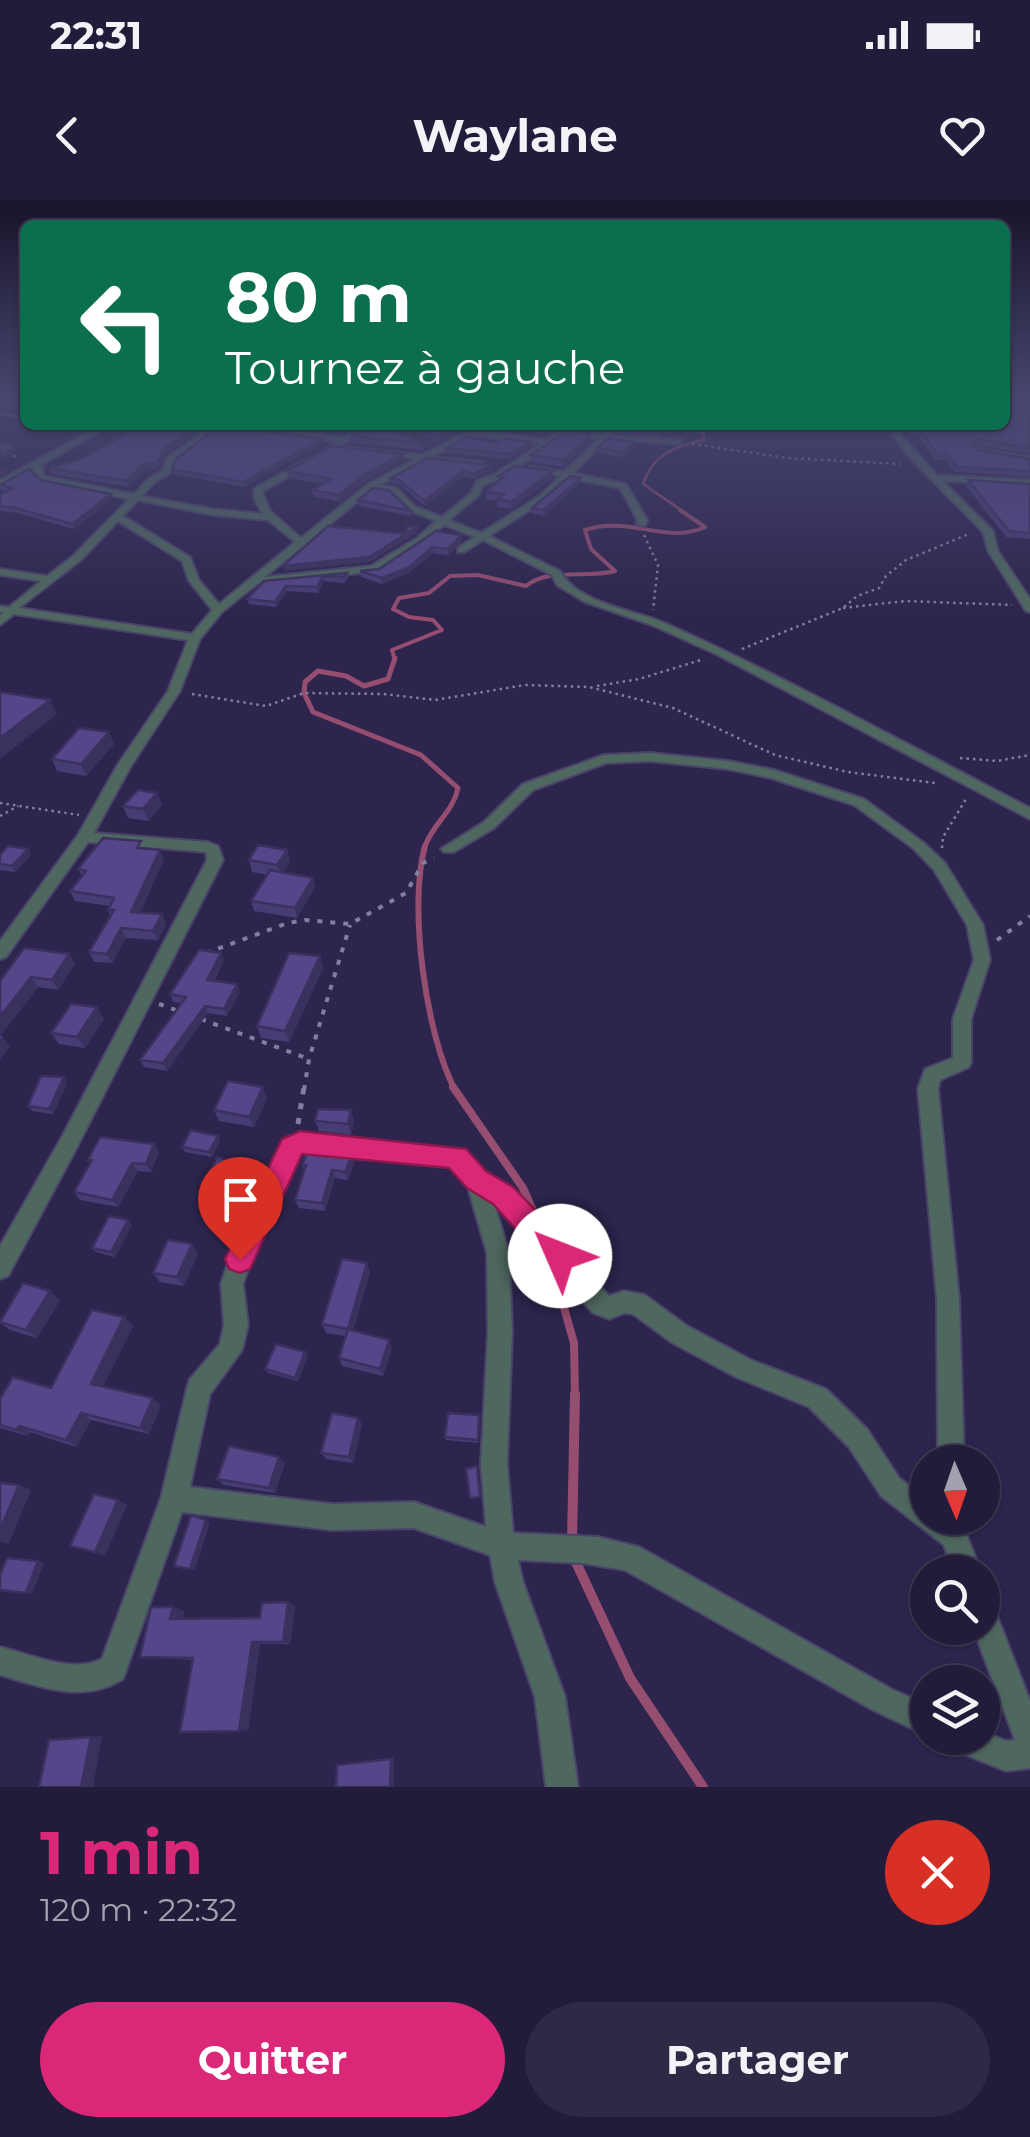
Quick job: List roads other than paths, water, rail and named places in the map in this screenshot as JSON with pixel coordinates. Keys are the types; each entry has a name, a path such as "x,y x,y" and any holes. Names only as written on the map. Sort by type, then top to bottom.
{"street":[{"path":"0,484 27,469"},
{"path":"39,469 40,477 47,480 271,517"},
{"path":"0,622 5,609 50,579 167,469"},
{"path":"293,469 259,487 258,500 271,517 301,542"},
{"path":"0,954 84,837 174,692 195,638 218,610 396,469"},
{"path":"254,580 374,568 420,540 476,493 478,483 508,469"},
{"path":"528,469 623,486 643,521 639,528"},
{"path":"461,550 544,497 571,469"},
{"path":"928,469 988,531 988,546 1017,582 1029,608"},
{"path":"933,474 1030,483"},
{"path":"371,486 394,490 410,508 481,536 556,573 561,583 589,600 656,623 722,653 1030,814"},
{"path":"118,516 186,559 194,580 218,610"},
{"path":"0,572 50,579"},
{"path":"1017,582 1030,582"},
{"path":"5,609 195,638"},
{"path":"449,850 489,825 528,787 604,759 650,757 745,768 843,796 880,815 940,868 974,926 982,953 980,973 962,1019 962,1062 932,1075 928,1090 949,1315 951,1445"},
{"path":"0,1268 213,868 214,852 193,845 84,837"},
{"path":"0,1660 81,1679 108,1674 120,1652 174,1498 199,1388 230,1350 236,1326 232,1284 240,1259 294,1143 456,1157 476,1180 503,1196 600,1305 609,1308 624,1302 637,1303 679,1334 744,1370 817,1398 858,1438 890,1487 910,1500"},
{"path":"476,1180 498,1253 500,1332 494,1464 501,1546 550,1697 562,1787"},
{"path":"174,1498 332,1517 414,1515 501,1546 572,1552 601,1549 629,1557 910,1713"},
{"path":"994,1645 1030,1740"},
{"path":"1000,1754 1030,1753"}],"waterway":[{"path":"650,469 643,484 684,512"},
{"path":"395,659 392,650 442,630 433,620 409,617 393,609 399,598 429,593 450,576 478,575 526,586 557,575 615,571 591,549 585,530 617,526 676,533 705,527 680,510"},
{"path":"395,659 388,679 364,686 346,676 318,671 305,682 304,693 313,712 421,755 458,788 452,805 425,848"},
{"path":"425,848 418,902 423,970 436,1037 455,1090"},
{"path":"455,1090 523,1188 540,1226"},
{"path":"551,1262 574,1343 575,1395"},
{"path":"572,1541 575,1395"},
{"path":"574,1558 630,1678 703,1787"}]}
